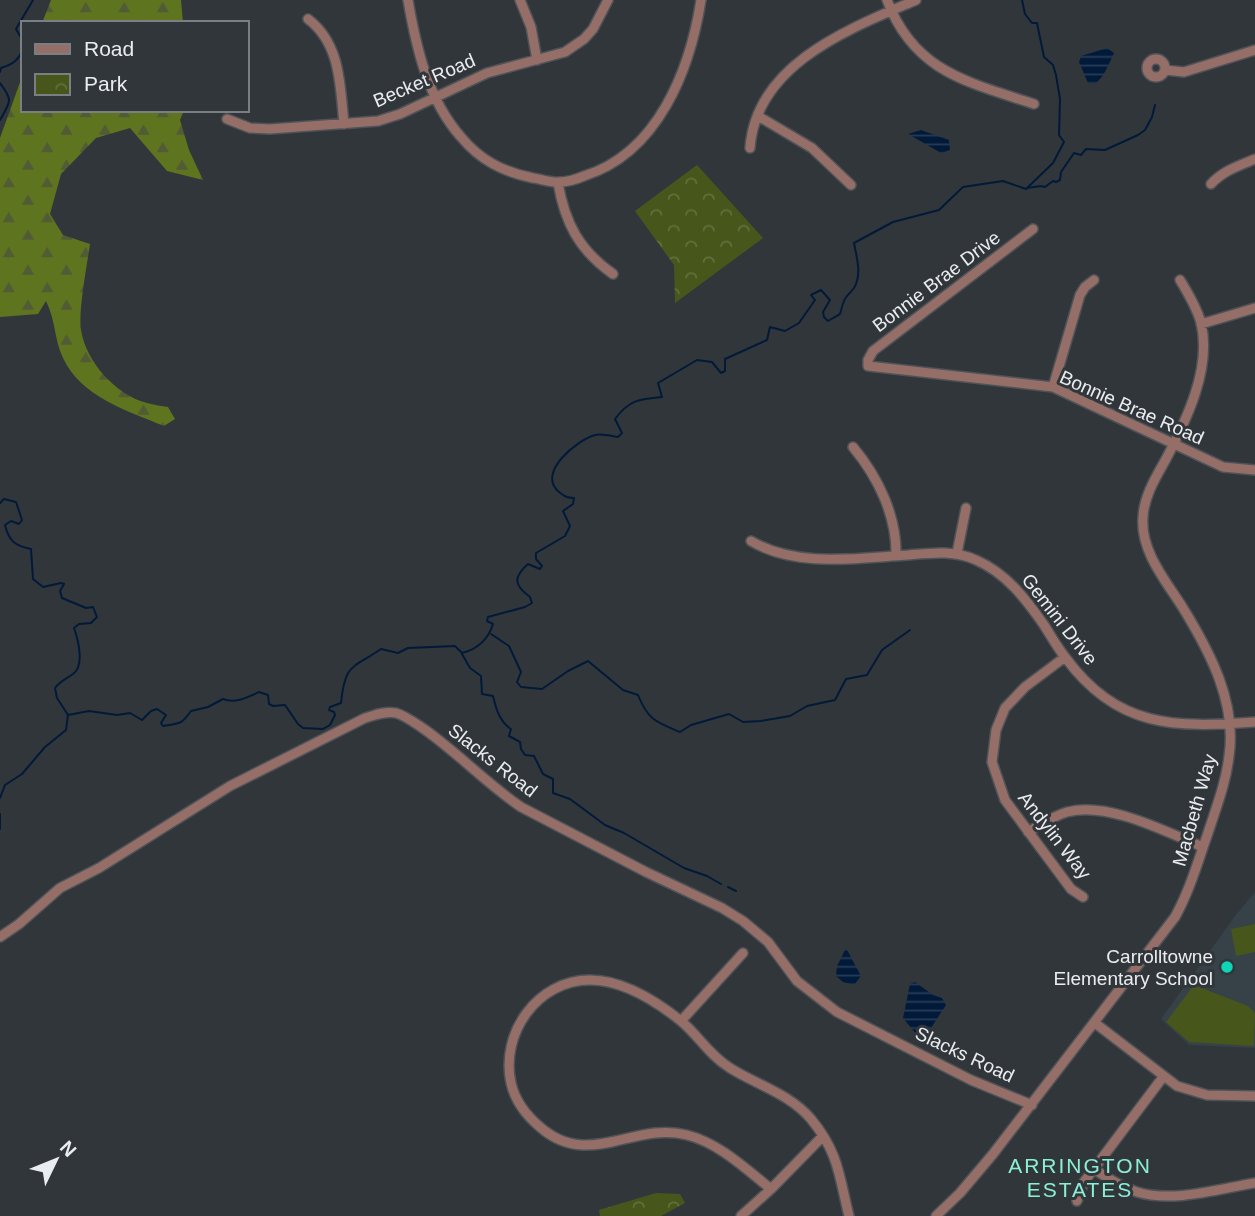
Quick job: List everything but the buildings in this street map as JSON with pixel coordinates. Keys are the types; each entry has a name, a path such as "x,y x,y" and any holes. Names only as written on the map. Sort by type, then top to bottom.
{"street":[{"path":"408,0 416,45 436,98 458,135 481,157 512,174 558,183 599,172 640,143 654,125 681,72 696,31 701,0"},
{"path":"520,0 531,27 537,60"},
{"name":"Becket Road","path":"227,120 250,128 270,129 378,121 400,114 503,67 565,52 584,39 600,19 608,0"},
{"path":"887,0 915,48 942,70 958,79 1034,104"},
{"path":"750,148 753,128 766,98 795,63 828,42 916,0"},
{"path":"309,19 318,26 332,46 339,74 344,124"},
{"path":"1165,70 1184,72 1255,50"},
{"path":"758,116 812,148 851,185"},
{"path":"1211,184 1218,176 1255,159"},
{"path":"558,183 566,219 573,231 592,257 613,274"},
{"name":"Bonnie Brae Drive","path":"868,366 873,351 1033,229"},
{"path":"1053,387 1080,295 1094,280"},
{"name":"Macbeth Way","path":"936,1216 977,1174 1175,917 1189,889 1225,779 1230,749 1230,724 1221,683 1191,622 1152,557 1143,530 1146,500 1188,418 1196,394 1202,353 1201,324 1180,280"},
{"path":"1201,324 1255,308"},
{"name":"Bonnie Brae Road","path":"868,366 1053,387 1223,467 1255,470"},
{"path":"853,447 865,461 885,500 892,520 896,555"},
{"path":"957,553 966,508"},
{"name":"Gemini Drive","path":"751,541 767,551 812,558 957,553 1000,573 1021,594 1065,657 1087,682 1112,703 1152,720 1179,725 1255,722"},
{"name":"Andylin Way","path":"1065,657 1017,694 1000,716 992,762 1004,800 1071,889 1083,897"},
{"name":"Slacks Road","path":"0,937 60,888 99,868 230,786 365,718 380,713 395,713 436,737 521,807 743,921 768,942 807,991 837,1012 971,1080 1032,1105"},
{"path":"1028,832 1067,812 1098,811 1137,820 1203,846"},
{"path":"681,1021 743,953"},
{"path":"772,1189 716,1147 688,1135 653,1131 598,1146 576,1144 543,1130 531,1119 517,1099 511,1083 509,1059 518,1027 532,1006 562,985 584,980 610,982 653,1002 681,1021 716,1058 797,1106 810,1118 835,1155 849,1216"},
{"path":"1095,1023 1177,1086 1207,1095 1255,1096"},
{"path":"1077,1201 1084,1182 1163,1077"},
{"path":"741,1216 772,1189 822,1136"},
{"path":"1094,1168 1135,1192 1160,1196 1255,1183"}],"shaded area":[{"name":"Carrolltowne Elementary School","path":"1255,892 1255,1048 1189,1045 1161,1019"}],"green space":[{"path":"51,0 181,0 183,21 43,21"},
{"path":"21,80 21,112 183,112 180,120 189,150 203,180 167,171 130,128 96,138 61,174 50,214 63,235 90,244 80,322 89,354 104,376 124,393 147,403 168,407 175,419 164,426 107,401 81,383 63,358 46,301 38,314 0,317 0,138"},
{"path":"697,165 763,238 675,303 674,265 635,211"},
{"path":"1255,924 1255,952 1236,956 1231,929"},
{"path":"1194,985 1248,1006 1255,1013 1254,1046 1189,1042 1166,1022"},
{"path":"656,1193 680,1194 685,1203 661,1216 600,1216 599,1210"}],"water":[{"path":"1107,48 1114,53 1106,70 1095,84 1088,83 1079,62 1081,56"},
{"path":"921,130 949,140 950,150 941,153 908,134"},
{"path":"846,948 861,976 854,985 843,982 836,976 837,966"},
{"path":"915,982 942,998 946,1005 929,1031 916,1034 903,1018 910,984"}],"waterway":[{"path":"21,38 16,29 33,0"},
{"path":"68,715 89,711 117,715 130,713 142,720 157,709 166,715 161,723 163,726 180,723 191,711 208,707 223,699 237,700 259,692 268,695 269,704 285,705 303,728 323,729 330,725 335,715 329,710 330,707 341,703 345,680 352,668 381,649 398,653 408,648 455,646 462,653 478,646 493,624 487,621 488,617 532,603 517,582 519,574 528,564 540,569 542,566 536,559 536,553 565,536 570,526 563,511 573,504 574,498 559,492 553,484 552,476 570,450 595,435 618,437 622,433 615,419 625,408 641,400 662,397 658,383 697,360 712,362 721,373 725,371 725,359 767,340 770,327 785,331 799,323 815,300 811,295 821,290 830,300 823,312 828,321 839,315 858,277 854,243 893,222 939,210 963,187 1003,181 1026,189 1053,163 1064,142 1059,135 1060,99 1056,75 1053,65 1044,57 1037,23 1032,23 1025,14 1022,0"},
{"path":"0,72 1,68 12,63 21,52"},
{"path":"0,83 9,97 0,120"},
{"path":"1027,188 1045,187 1060,180 1061,172 1074,153 1081,155 1086,149 1105,150 1138,135 1145,130 1155,105"},
{"path":"0,503 4,499 16,502 22,520 19,524 11,521 5,525 14,542 31,549 33,579 43,587 64,584 60,591 62,598 86,608 93,607 97,617 91,623 79,624 74,628 80,652 79,665 73,674 55,688 57,698 68,715 66,730 45,747 22,774 5,785 0,798"},
{"path":"491,634 509,646 521,672 517,682 521,687 542,689 588,661 623,690 638,695 645,710 654,719 680,732 691,725 729,714 743,722 761,721 790,716 807,706 835,700 846,679 867,675 882,650 910,630"},
{"path":"462,654 470,668 481,676 482,694 493,696 501,719 511,729 509,736 520,742 525,755 534,756 543,774 553,779 553,793 570,799 605,825 684,868 721,884"},
{"path":"0,814 0,829"},
{"path":"728,887 736,891"}],"place":[{"name":"Carrolltowne Elementary School","path":"1227,967"}],"district":[{"name":"ARRINGTON ESTATES","path":"1080,1178"}]}
